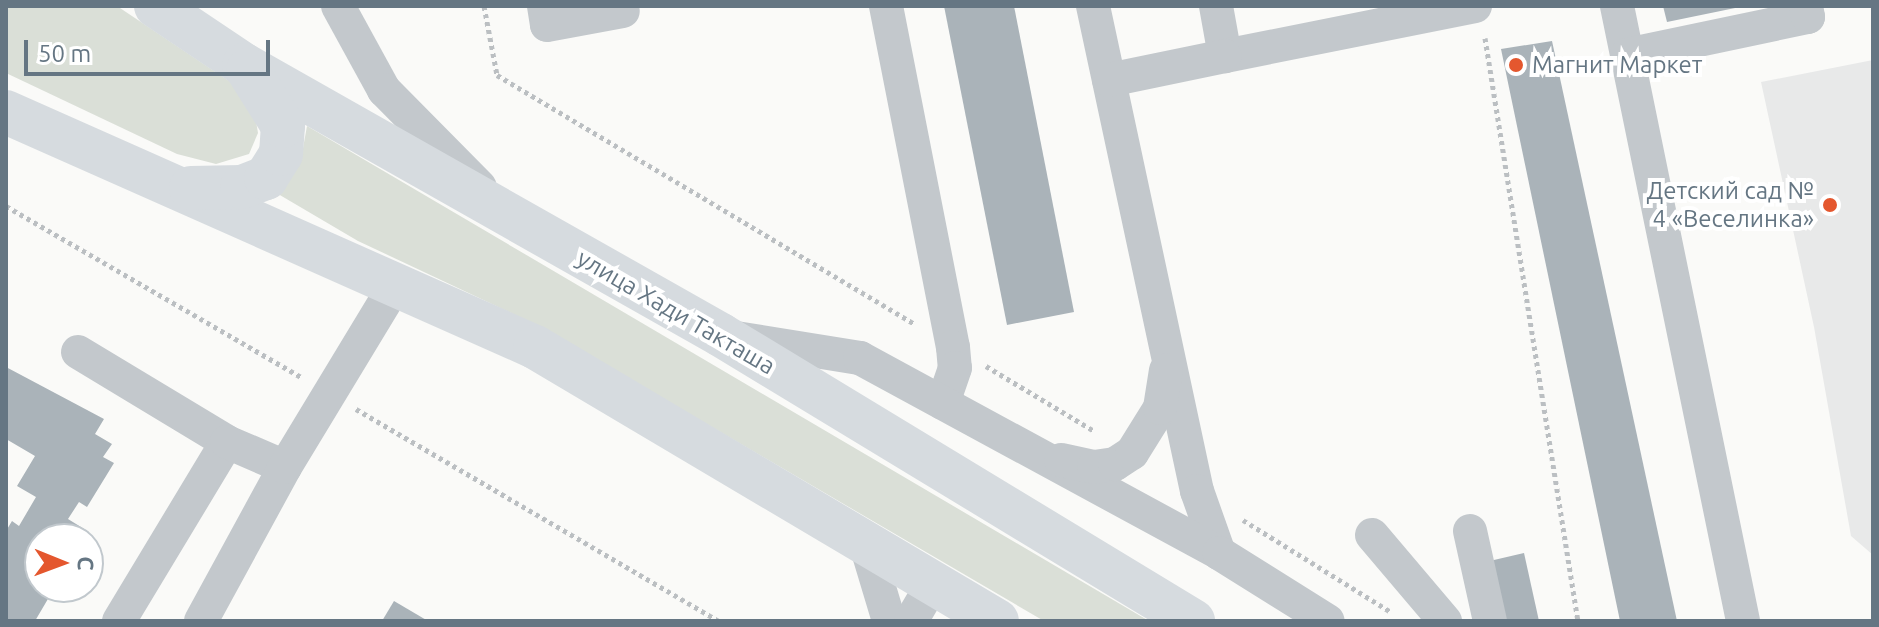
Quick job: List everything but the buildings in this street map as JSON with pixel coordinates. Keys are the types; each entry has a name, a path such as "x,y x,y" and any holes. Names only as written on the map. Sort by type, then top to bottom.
{"main road":[{"name":"улица Хади Такташа","path":"156,6 244,65 721,335 1193,621"},
{"path":"184,188 242,187 266,178 281,154 283,126 266,91 244,65"},
{"path":"10,124 184,188 535,347 997,621"}],"street":[{"path":"338,6 384,90 509,216"},
{"path":"544,6 547,25 631,8"},
{"path":"886,6 953,347 955,368 943,403"},
{"path":"1093,6 1197,491 1219,553"},
{"path":"1216,6 1225,56"},
{"path":"1617,6 1743,621"},
{"path":"1627,55 1808,17 1806,6"},
{"path":"1109,80 1225,56 1482,18"},
{"path":"201,621 285,467 397,282"},
{"path":"721,335 860,358 1219,553 1328,621"},
{"path":"1036,454 1094,467 1115,464 1132,453 1160,408 1169,350"},
{"path":"78,352 227,442 285,467"},
{"path":"119,621 227,442"},
{"path":"1470,531 1490,621"},
{"path":"1372,535 1445,621"},
{"path":"865,541 889,621"},
{"path":"911,621 934,582"}],"path":[{"path":"1482,18 1483,43 1578,621"},
{"path":"6,206 719,621"}],"shaded area":[{"path":"6,6 117,6 235,85 254,109 258,133 249,154 216,164 177,154 6,73"},
{"name":"Детский сад № 4 «Веселинка»","path":"1873,60 1873,555 1851,536 1814,327 1761,82"},
{"path":"307,126 1149,621 1044,621 539,326 358,241 273,191 303,148"}],"place":[{"name":"Магнит Маркет","path":"1516,65"},
{"name":"Детский сад № 4 «Веселинка»","path":"1830,205"}]}
